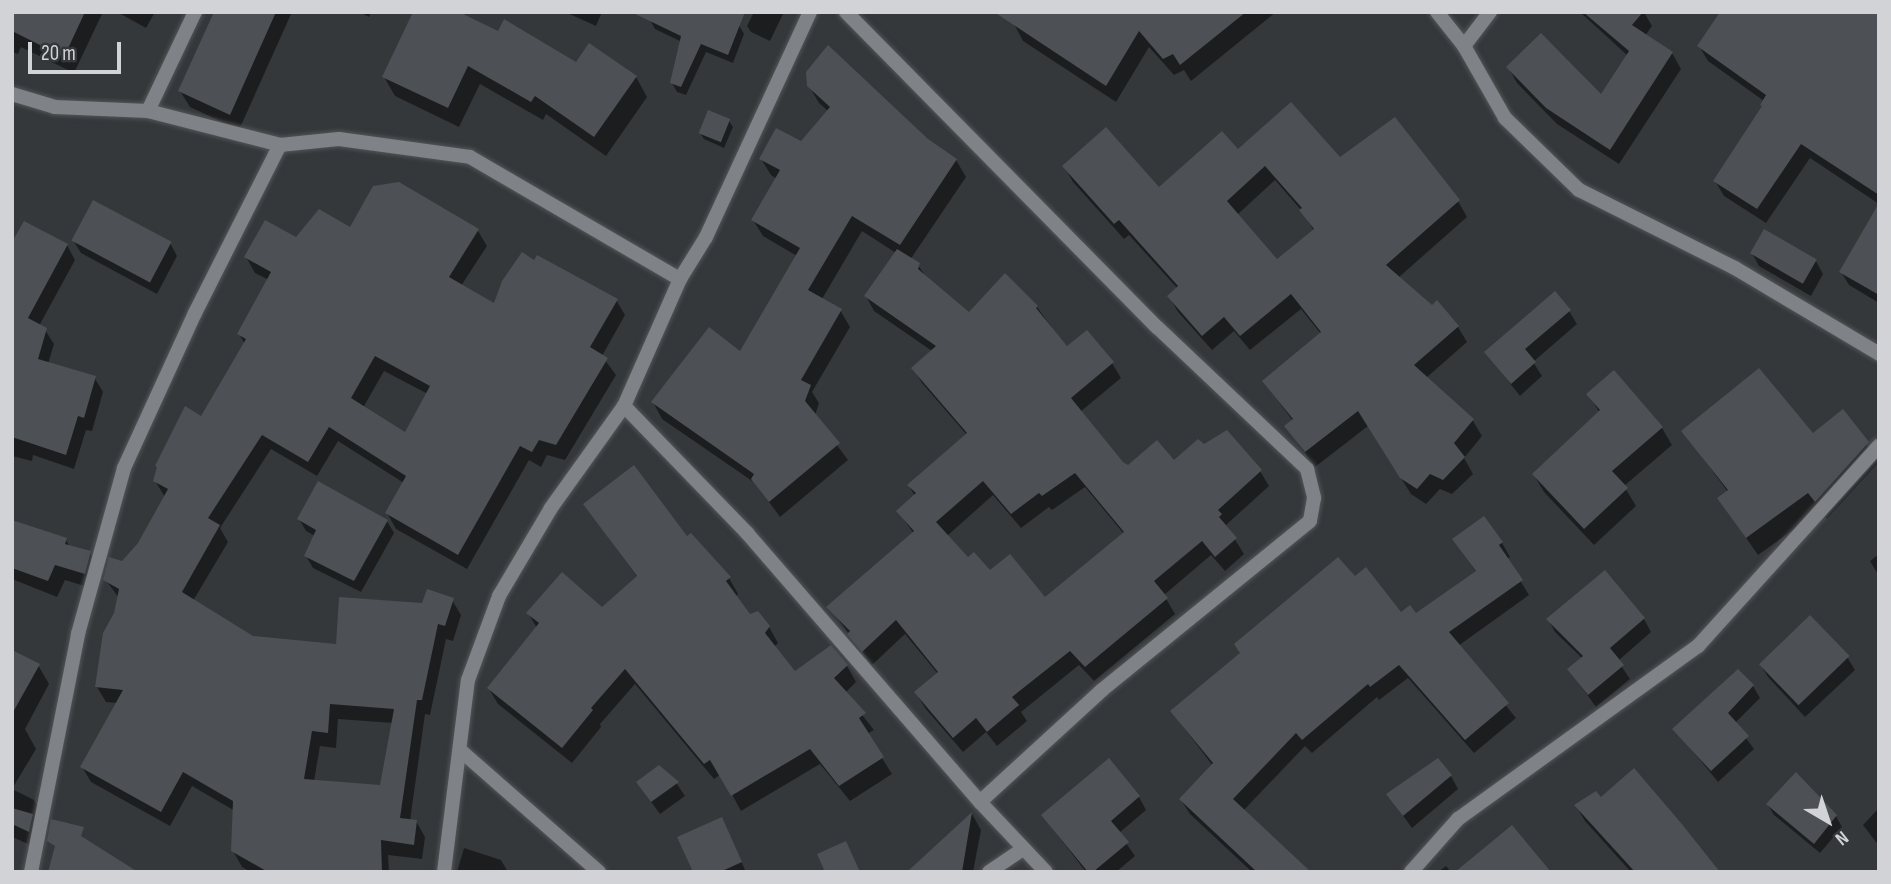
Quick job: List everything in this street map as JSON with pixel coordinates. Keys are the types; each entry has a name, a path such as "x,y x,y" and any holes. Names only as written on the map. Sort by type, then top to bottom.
{"street":[{"path":"148,111 195,12"},
{"path":"444,872 468,680 499,596 551,508 624,406 680,279 706,237 810,12"},
{"path":"846,12 1157,327 1307,469 1314,498 1310,521 1101,691 980,802"},
{"path":"1437,12 1464,46 1505,118 1579,191 1735,268 1879,354"},
{"path":"1464,46 1490,12"},
{"path":"12,94 55,107 148,111 280,145 339,139 470,157 680,279"},
{"path":"31,872 78,634 124,468 195,313 280,145"},
{"path":"624,406 747,533 980,802 1046,872"},
{"path":"1411,872 1458,819 1698,646 1879,446"},
{"path":"460,750 599,872"},
{"path":"989,872 1023,849"}],"building":[{"path":"12,12 85,12 64,57 12,31"},
{"path":"214,12 276,12 230,115 178,91"},
{"path":"413,12 459,12 498,31 504,19 576,62 589,43 637,76 594,137 535,96 531,102 468,66 448,108 382,77"},
{"path":"631,12 745,12 728,55 701,44 681,87 670,83 681,36"},
{"path":"994,12 1246,12 1180,65 1173,54 1163,59 1139,31 1106,86"},
{"path":"1583,12 1643,12 1632,25 1673,52 1610,150 1546,108 1506,67 1541,33 1601,94 1629,51"},
{"path":"1720,12 1879,12 1879,195 1801,144 1757,209 1713,181 1762,106 1760,105 1766,95 1697,46"},
{"path":"828,45 928,139 957,159 900,245 852,216 808,290 842,309 801,380 811,385 805,401 840,443 769,502 751,479 754,474 651,402 709,327 740,351 800,248 751,220 780,170 759,159 776,128 801,141 830,107 807,86 806,72"},
{"path":"1291,102 1340,157 1395,117 1460,200 1386,265 1432,305 1437,300 1459,326 1414,365 1474,419 1454,443 1465,457 1443,480 1430,474 1417,489 1400,478 1358,411 1305,452 1284,426 1293,419 1262,381 1321,332 1291,294 1240,336 1224,317 1202,336 1167,296 1178,286 1119,220 1114,224 1062,166 1106,127 1159,187 1222,131 1238,149","holes":["1265,166 1302,208 1299,210 1314,229 1277,259 1227,201"]},
{"path":"708,110 730,119 721,142 699,133"},
{"path":"399,182 479,229 449,277 494,303 502,281 522,252 534,260 537,255 618,299 590,347 608,358 556,445 539,440 532,452 520,446 458,555 385,513 406,476 329,427 308,462 262,435 208,518 220,525 182,592 253,636 336,644 339,597 422,603 427,589 454,598 445,626 438,624 422,700 417,700 400,818 417,820 414,845 381,840 382,872 268,872 231,851 233,801 183,772 161,812 80,767 123,690 95,687 103,633 114,613 119,589 103,580 109,557 122,561 138,543 168,489 153,481 157,467 155,466 185,406 201,416 246,339 237,334 271,272 244,257 265,220 296,237 319,209 350,227 373,186","holes":["375,356 430,386 405,432 351,398","330,704 394,709 380,785 304,779 312,731 328,733"]},
{"path":"93,200 172,242 150,282 71,241"},
{"path":"1879,203 1879,295 1839,272"},
{"path":"24,221 68,244 28,318 47,328 38,359 96,376 84,418 78,416 66,455 12,437 12,242"},
{"path":"1764,229 1817,260 1803,284 1750,253"},
{"path":"897,249 920,263 918,269 969,312 1005,273 1038,306 1036,308 1067,346 1087,330 1114,362 1071,398 1123,462 1128,465 1157,440 1174,460 1198,439 1204,444 1227,430 1262,470 1218,510 1222,514 1219,517 1237,538 1215,557 1202,541 1154,581 1168,598 1085,667 1070,651 1012,697 1019,705 987,732 976,718 953,738 914,692 938,672 896,620 862,652 847,634 850,631 826,607 914,531 896,511 916,493 907,485 967,433 911,368 936,346 864,296","holes":["1075,473 1124,532 1045,597 1010,554 990,570 974,552 968,557 936,522 983,481 1011,514 1039,493 1042,496"]},
{"path":"1555,291 1571,310 1525,349 1536,362 1511,384 1484,352"},
{"path":"1759,368 1813,433 1843,409 1869,442 1815,502 1808,493 1746,538 1717,498 1728,490 1681,431"},
{"path":"1614,370 1663,427 1612,471 1628,488 1584,529 1532,474 1600,410 1586,394"},
{"path":"634,465 687,536 691,533 731,577 726,581 750,614 758,611 770,626 765,633 795,671 831,645 848,665 834,678 866,713 859,718 884,757 839,786 810,749 731,796 710,760 704,764 625,669 591,708 593,710 562,748 487,688 539,623 526,613 562,572 602,607 637,576 583,504"},
{"path":"318,481 388,520 354,581 304,556 316,530 297,519"},
{"path":"1484,516 1503,542 1499,545 1523,580 1449,632 1509,703 1465,740 1399,665 1370,687 1368,684 1302,740 1296,733 1233,799 1311,872 1257,872 1179,799 1213,763 1170,711 1240,653 1234,644 1338,557 1355,576 1366,567 1401,612 1410,605 1416,613 1476,571 1452,539"},
{"path":"12,520 67,538 65,544 91,551 85,574 55,565 48,581 12,568"},
{"path":"1605,570 1645,618 1610,648 1624,665 1588,695 1567,669 1583,656 1546,619"},
{"path":"1810,615 1850,656 1799,705 1759,664"},
{"path":"12,650 40,664 12,714"},
{"path":"1738,669 1754,685 1728,713 1749,736 1711,771 1672,729"},
{"path":"1109,758 1140,796 1111,821 1129,842 1093,872 1088,872 1041,815"},
{"path":"1438,758 1452,775 1403,816 1386,794"},
{"path":"659,765 679,782 651,802 636,782"},
{"path":"1634,768 1720,872 1635,872 1574,805 1596,791 1601,797"},
{"path":"1796,772 1837,815 1814,844 1766,804"},
{"path":"12,808 33,814 29,832 12,824"},
{"path":"972,812 962,872 907,872"},
{"path":"722,817 742,862 720,872 693,872 677,837"},
{"path":"51,819 84,827 81,836 138,872 48,872 55,846 47,841"},
{"path":"1512,825 1551,872 1455,872"},
{"path":"846,841 860,872 825,872 817,854"}]}
